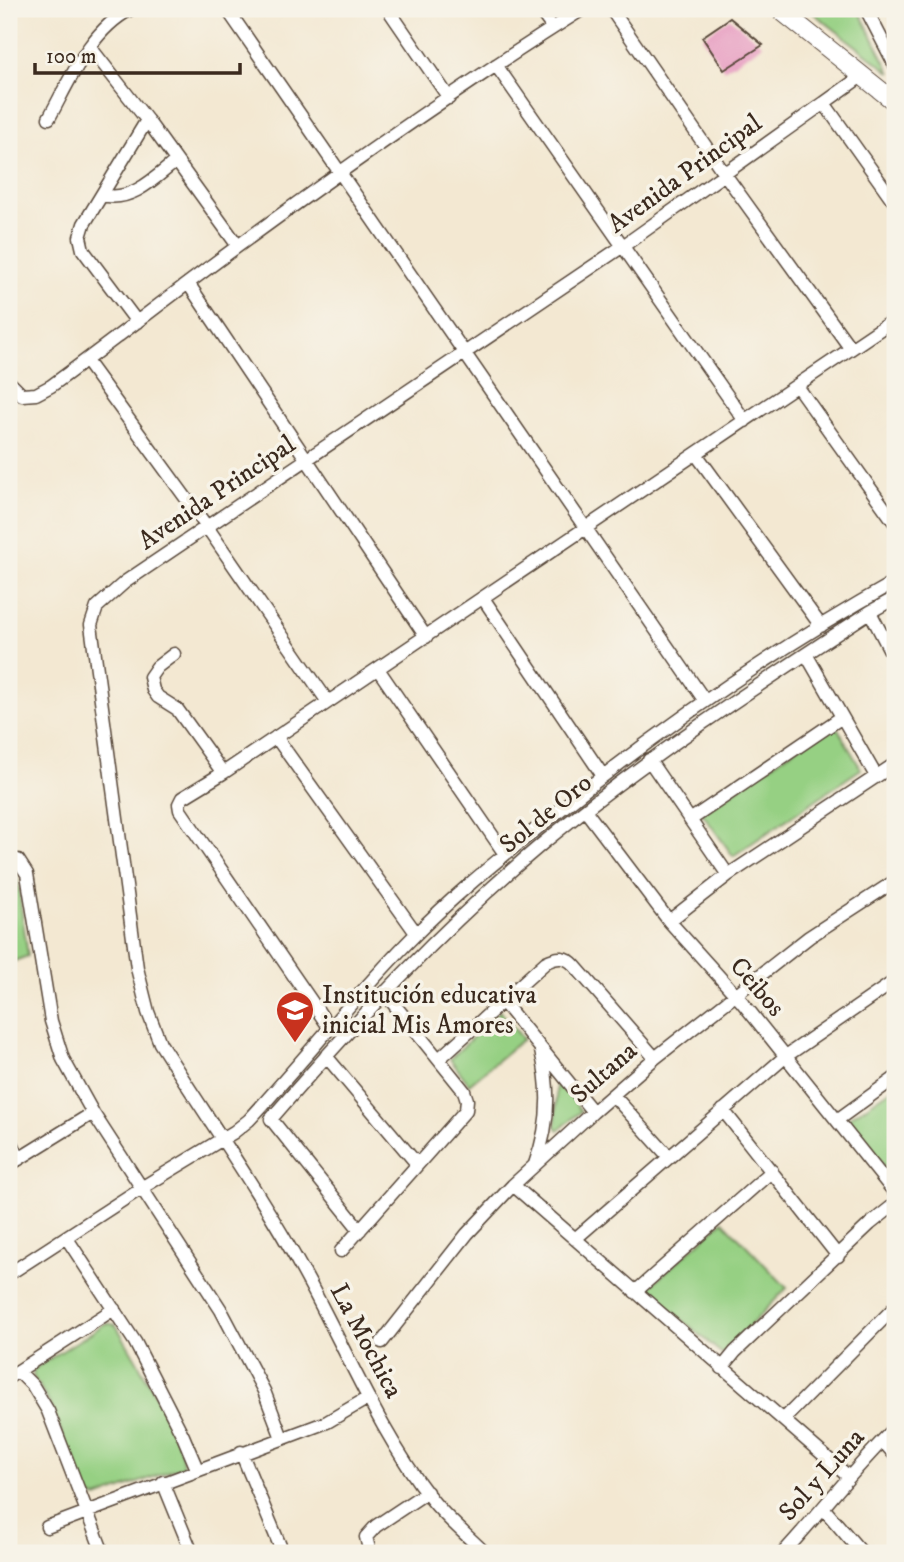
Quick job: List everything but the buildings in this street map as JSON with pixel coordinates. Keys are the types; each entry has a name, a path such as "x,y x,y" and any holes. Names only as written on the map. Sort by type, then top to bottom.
{"main road":[{"path":"779,9 895,102"}],"street":[{"path":"49,118 90,47 106,27 131,9"},
{"path":"227,9 705,701"},
{"path":"388,9 449,98"},
{"path":"538,9 553,28"},
{"path":"9,382 22,395 36,394 51,386 340,173 496,65 583,9"},
{"path":"611,9 724,173 851,349"},
{"path":"866,9 895,65"},
{"path":"90,47 147,120 238,246"},
{"path":"496,65 745,421"},
{"name":"Avenida Principal","path":"222,1139 160,1043 148,1012 137,968 91,625 97,607 124,582 623,246 863,75"},
{"path":"824,103 895,203"},
{"path":"137,321 83,250 80,237 84,224 147,120"},
{"path":"103,195 119,197 128,194 176,161"},
{"path":"188,283 426,636"},
{"path":"329,1027 180,810 182,798 223,773 895,319"},
{"path":"86,361 207,527 328,702"},
{"path":"797,386 895,523"},
{"path":"696,454 821,626"},
{"path":"9,1274 249,1120 329,1027 416,933 505,854 603,776 705,701 895,582"},
{"path":"483,598 603,776"},
{"name":"Sol de Oro","path":"360,1230 271,1119 384,992 515,868 649,760 806,654 895,598"},
{"path":"870,612 895,660"},
{"path":"174,654 157,667 150,677 153,690 158,697 177,709 223,773"},
{"path":"806,654 876,776"},
{"path":"378,668 505,854"},
{"path":"690,820 842,717"},
{"path":"276,737 416,933"},
{"path":"649,760 728,875"},
{"path":"669,921 728,875 895,764"},
{"name":"Ceibos","path":"585,810 669,921 786,1056 895,1194"},
{"path":"9,860 18,860 27,874 51,1021 63,1059 93,1113 221,1310 264,1391 282,1438"},
{"name":"Sultana","path":"382,1342 467,1234 513,1185 593,1112 655,1058 831,922 895,880"},
{"path":"439,1059 546,962 563,957 575,966 655,1058"},
{"path":"575,1239 786,1056 895,981"},
{"path":"341,1251 466,1110 464,1091 384,992"},
{"path":"503,1002 593,1112"},
{"path":"534,1166 544,1134 548,1105 547,1073 540,1048"},
{"path":"326,1056 417,1164"},
{"path":"837,1119 895,1078"},
{"path":"613,1095 669,1157"},
{"path":"723,1110 838,1256"},
{"path":"9,1136 14,1162 93,1113"},
{"name":"La Mochica","path":"222,1139 300,1265 368,1398 433,1502 485,1553"},
{"path":"635,1292 772,1171"},
{"path":"513,1185 849,1477"},
{"path":"722,1368 735,1352 870,1224 895,1204"},
{"path":"66,1237 114,1309 155,1380 197,1469"},
{"path":"784,1419 895,1307"},
{"path":"103,1553 48,1411 33,1387 13,1374 114,1309"},
{"path":"47,1527 241,1452 327,1422 368,1398"},
{"name":"Sol y Luna","path":"783,1553 895,1428"},
{"path":"883,1441 895,1455"},
{"path":"241,1452 283,1553"},
{"path":"163,1482 192,1553"},
{"path":"370,1553 366,1537 376,1526 427,1492"},
{"path":"824,1509 862,1553"}],"green space":[{"path":"808,9 858,9 891,73"},
{"path":"834,722 861,769 733,856 702,813"},
{"path":"16,871 28,956 9,963 9,873"},
{"path":"500,1011 523,1039 469,1084 450,1059"},
{"path":"558,1085 562,1085 581,1111 559,1130 556,1127"},
{"path":"895,1087 895,1180 847,1119"},
{"path":"723,1221 787,1288 722,1354 647,1289"},
{"path":"106,1323 116,1325 156,1395 175,1435 183,1466 97,1498 86,1495 52,1408 33,1376 34,1369"}],"place":[{"name":"Institución educativa inicial Mis Amores","path":"295,1044"}]}
